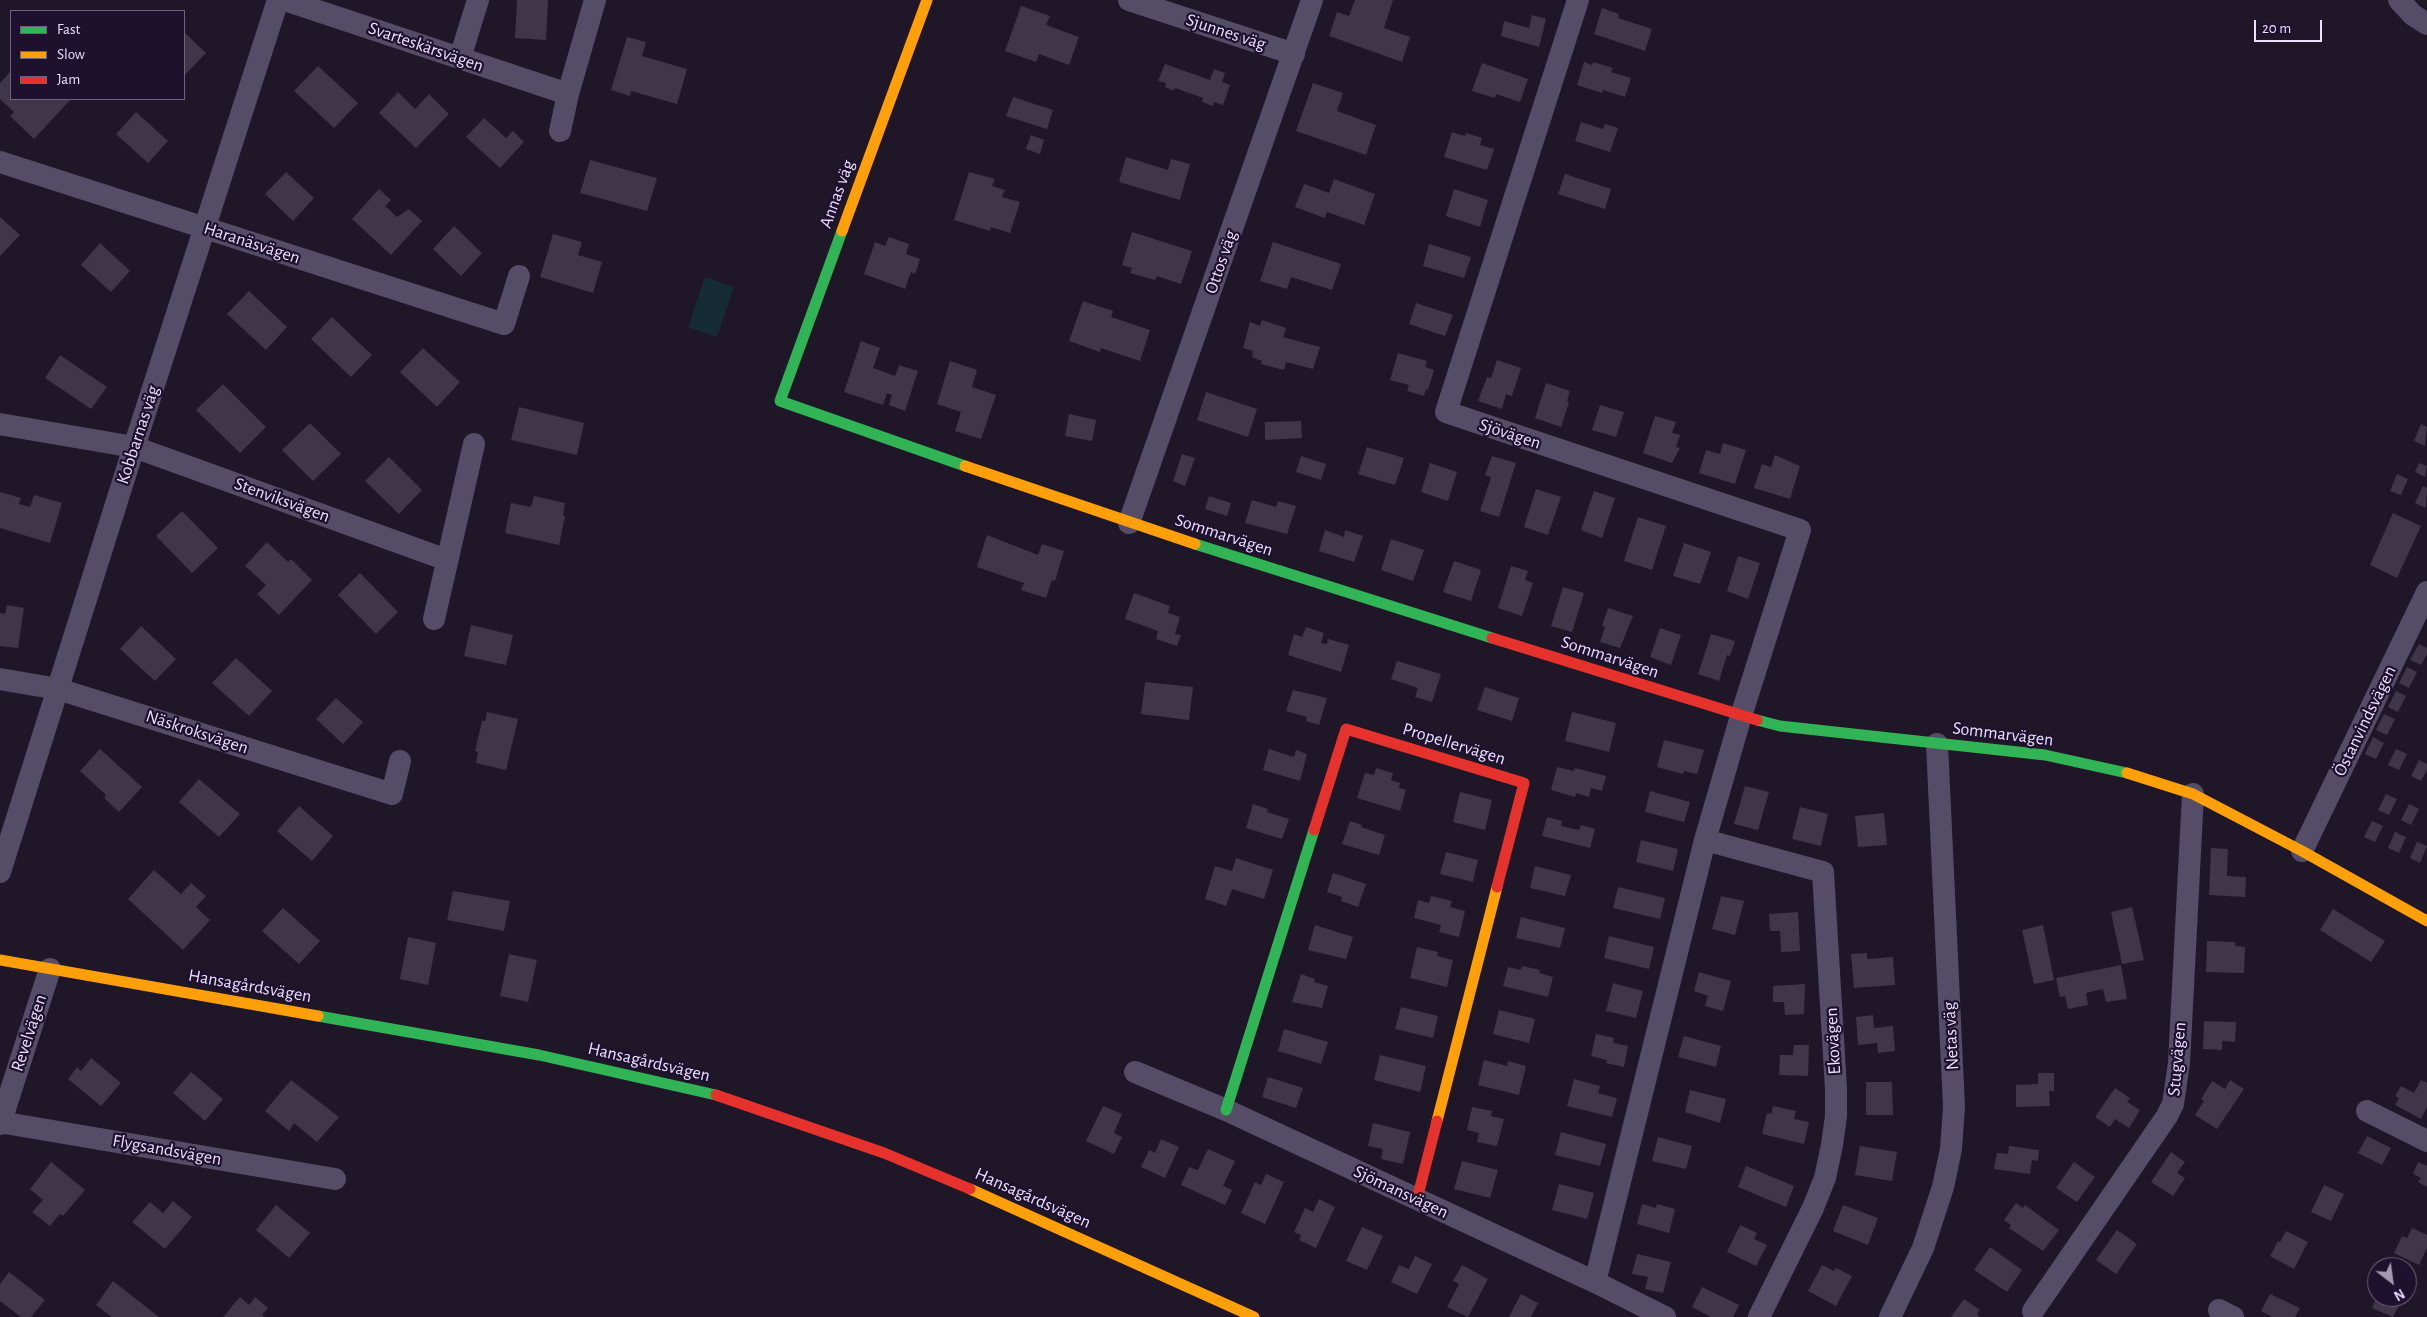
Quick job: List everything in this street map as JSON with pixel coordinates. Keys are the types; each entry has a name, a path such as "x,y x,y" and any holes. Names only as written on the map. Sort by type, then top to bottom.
{"street":[{"name":"Kobbarnas väg","path":"0,872 278,0"},
{"name":"Svarteskärsvägen","path":"285,0 568,94"},
{"path":"460,58 478,0"},
{"path":"560,131 568,94 594,0"},
{"name":"Annas väg","path":"780,401 927,0"},
{"name":"Sjunnes väg","path":"1129,0 1294,54"},
{"name":"Ottos väg","path":"1129,523 1312,0"},
{"name":"Sjövägen","path":"1578,0 1446,412 1800,530 1740,716"},
{"path":"2399,0 2413,15 2427,24"},
{"name":"Haranäsvägen","path":"0,162 504,324 519,276"},
{"name":"Sommarvägen","path":"780,401 1129,523 1740,716 1780,726 2045,755 2122,772 2193,794 2302,851 2427,921"},
{"name":"Stenviksvägen","path":"0,424 134,447 447,560"},
{"path":"434,619 474,444"},
{"name":"Östanvindsvägen","path":"2302,851 2427,592"},
{"name":"Näskroksvägen","path":"0,679 58,689 392,794 400,762"},
{"path":"1595,1282 1705,840 1740,716"},
{"name":"Propellervägen","path":"1226,1110 1346,729 1524,783 1417,1199"},
{"name":"Netas väg","path":"1890,1317 1926,1241 1943,1187 1951,1149 1954,1107 1937,744"},
{"name":"Stugvägen","path":"2032,1311 2173,1104 2178,1078 2193,794"},
{"name":"Ekovägen","path":"1705,840 1823,872 1836,1089 1836,1116 1832,1146 1824,1178 1813,1208 1759,1317"},
{"name":"Hansagårdsvägen","path":"0,960 539,1055 712,1094 893,1157 1021,1211 1254,1317"},
{"name":"Revelvägen","path":"0,1123 50,969"},
{"name":"Sjömansvägen","path":"1135,1072 1226,1110 1595,1282 1665,1317"},
{"path":"2366,1111 2427,1141"},
{"name":"Flygsandsvägen","path":"0,1123 335,1179"}],"shaded area":[{"path":"705,277 734,287 717,337 688,327"}],"building":[{"path":"517,0 548,0 546,40 515,38"},
{"path":"1355,0 1393,0 1384,28 1410,37 1402,62 1329,36 1337,12 1349,16"},
{"path":"1021,6 1050,16 1046,25 1079,37 1069,65 1039,54 1036,62 1005,51"},
{"path":"1602,8 1619,14 1618,18 1652,29 1645,51 1594,34"},
{"path":"1532,15 1546,19 1539,47 1501,36 1504,21 1529,28"},
{"path":"185,33 206,53 185,75"},
{"path":"627,37 646,42 642,56 687,69 677,104 631,91 630,96 611,90"},
{"path":"1584,62 1592,65 1593,62 1613,68 1611,72 1631,78 1625,97 1603,90 1602,93 1577,85"},
{"path":"1482,63 1528,79 1520,102 1496,94 1495,98 1472,91"},
{"path":"1165,64 1210,80 1214,69 1225,73 1222,82 1230,85 1223,105 1214,102 1213,106 1202,102 1203,98 1175,88 1174,91 1165,87 1166,83 1158,81"},
{"path":"318,66 358,103 334,128 294,91"},
{"path":"10,72 10,100 70,100 34,139 10,116 14,112 0,99 0,83"},
{"path":"1313,83 1343,93 1337,111 1376,125 1366,155 1296,131"},
{"path":"398,92 415,109 429,94 449,114 416,148 379,113"},
{"path":"1013,97 1053,110 1047,129 1006,116"},
{"path":"136,112 168,141 148,163 116,134"},
{"path":"484,118 506,138 513,131 524,142 500,168 466,137"},
{"path":"1581,122 1603,129 1605,124 1618,128 1610,152 1575,141"},
{"path":"1452,132 1465,136 1466,133 1482,138 1480,145 1494,149 1487,170 1444,157"},
{"path":"1031,135 1044,140 1040,154 1026,149"},
{"path":"1126,157 1168,170 1171,159 1190,164 1180,200 1119,182"},
{"path":"590,160 657,178 647,211 580,193"},
{"path":"286,172 314,198 293,221 265,194"},
{"path":"969,172 995,179 992,186 1005,190 1002,197 1020,202 1010,233 991,227 990,231 954,220"},
{"path":"1565,174 1611,189 1605,209 1558,194"},
{"path":"1334,179 1375,194 1364,225 1327,212 1325,218 1295,207 1304,184 1329,193"},
{"path":"379,189 391,200 385,206 397,217 409,209 422,221 391,255 352,219"},
{"path":"1454,189 1488,200 1480,227 1446,216"},
{"path":"0,217 20,235 0,256"},
{"path":"454,226 482,253 461,276 433,249"},
{"path":"1132,232 1192,251 1181,284 1157,276 1155,280 1130,273 1132,268 1122,265"},
{"path":"553,234 582,242 578,255 602,262 593,293 540,277"},
{"path":"889,237 909,244 906,254 920,259 915,274 911,272 905,289 864,274 875,242 885,246"},
{"path":"1273,242 1341,264 1332,290 1291,277 1287,289 1260,281"},
{"path":"100,243 130,271 111,292 81,265"},
{"path":"1429,244 1471,257 1464,278 1423,266"},
{"path":"249,291 287,327 266,350 227,314"},
{"path":"1083,301 1113,311 1111,317 1150,330 1140,361 1101,348 1100,352 1069,341"},
{"path":"1416,303 1453,315 1445,336 1409,324"},
{"path":"332,317 372,355 351,377 311,339"},
{"path":"1262,320 1286,328 1283,337 1320,347 1313,369 1286,362 1284,370 1261,364 1262,361 1252,357 1253,351 1243,348 1250,322 1260,326"},
{"path":"861,341 880,348 873,368 895,376 899,365 918,371 905,411 889,405 892,395 887,393 883,405 844,392"},
{"path":"423,348 460,382 437,407 400,372"},
{"path":"1398,353 1427,361 1425,367 1434,370 1428,390 1426,389 1424,396 1407,391 1409,385 1390,380"},
{"path":"60,355 107,387 91,409 45,378"},
{"path":"1497,360 1521,368 1512,396 1506,394 1502,409 1478,401 1487,377 1491,378"},
{"path":"950,361 977,370 972,387 996,395 981,439 955,431 961,412 937,404"},
{"path":"1546,383 1570,391 1567,401 1569,402 1561,427 1535,418"},
{"path":"223,384 266,427 240,453 196,410"},
{"path":"1206,392 1257,409 1248,437 1197,420"},
{"path":"1600,405 1624,412 1616,437 1592,430"},
{"path":"519,407 584,423 577,455 511,440"},
{"path":"1069,414 1096,420 1092,441 1065,436"},
{"path":"1655,416 1676,422 1672,433 1680,435 1676,447 1680,448 1672,463 1643,453"},
{"path":"1301,421 1302,438 1265,440 1265,422"},
{"path":"310,423 341,454 313,481 282,450"},
{"path":"2421,424 2427,427 2425,446 2414,441"},
{"path":"1723,443 1746,450 1735,484 1699,473 1706,450 1720,454"},
{"path":"1367,447 1404,458 1395,485 1358,474"},
{"path":"1182,454 1195,458 1185,486 1173,481"},
{"path":"1775,455 1800,466 1790,499 1754,488 1762,464 1771,467"},
{"path":"1301,456 1326,464 1321,480 1296,472"},
{"path":"1492,456 1516,463 1499,517 1480,511 1491,477 1485,475"},
{"path":"389,457 422,490 399,514 365,481"},
{"path":"1430,463 1457,472 1448,501 1421,492"},
{"path":"2419,463 2427,466 2425,477 2415,472"},
{"path":"2397,474 2408,479 2401,495 2390,491"},
{"path":"2423,486 2427,488 2426,508 2415,503"},
{"path":"1536,489 1561,497 1548,535 1524,527"},
{"path":"1594,491 1615,498 1602,538 1581,530"},
{"path":"0,492 21,498 19,504 30,507 34,495 62,503 50,543 0,528"},
{"path":"534,496 565,503 563,516 565,516 559,545 505,533 511,503 531,507"},
{"path":"1209,496 1231,503 1227,516 1205,509"},
{"path":"1252,500 1276,507 1278,501 1296,506 1287,534 1245,523"},
{"path":"182,511 218,548 192,573 156,536"},
{"path":"2393,513 2421,526 2397,578 2370,565"},
{"path":"1638,517 1666,526 1652,570 1624,561"},
{"path":"1325,530 1344,537 1345,530 1363,536 1354,562 1319,551"},
{"path":"987,535 1038,555 1042,544 1064,551 1055,581 1052,580 1046,598 1021,590 1024,583 977,567"},
{"path":"1391,539 1424,550 1413,581 1381,570"},
{"path":"267,542 288,562 291,559 312,580 279,615 257,594 266,585 245,566"},
{"path":"1684,543 1711,552 1700,584 1673,576"},
{"path":"1738,556 1760,563 1748,599 1727,591"},
{"path":"1454,561 1481,570 1471,601 1443,592"},
{"path":"1511,566 1528,571 1525,580 1533,583 1522,616 1498,608"},
{"path":"360,573 398,612 376,634 338,595"},
{"path":"1563,587 1584,593 1572,632 1551,626"},
{"path":"1134,593 1170,606 1168,613 1180,617 1175,634 1181,635 1177,646 1156,639 1158,631 1125,619"},
{"path":"7,605 24,608 18,648 0,646 0,613 5,614"},
{"path":"1608,608 1633,616 1620,648 1600,642 1605,627 1602,626"},
{"path":"471,625 513,635 506,665 464,656"},
{"path":"141,626 176,659 155,681 120,649"},
{"path":"1306,627 1324,633 1321,643 1327,644 1328,639 1349,645 1341,672 1288,655 1294,634 1302,637"},
{"path":"1660,628 1681,635 1671,665 1650,657"},
{"path":"1711,634 1735,641 1730,656 1727,655 1719,681 1698,674"},
{"path":"2419,644 2427,648 2427,654 2421,665 2410,660"},
{"path":"236,658 272,691 249,716 212,683"},
{"path":"1397,661 1441,674 1432,702 1415,697 1418,688 1391,679"},
{"path":"2407,667 2417,672 2409,688 2399,683"},
{"path":"1145,682 1193,687 1189,720 1141,714"},
{"path":"1485,687 1519,698 1512,721 1477,710"},
{"path":"1293,690 1327,698 1319,725 1306,721 1307,717 1286,711"},
{"path":"2396,691 2406,696 2398,712 2388,707"},
{"path":"336,698 363,722 343,744 316,719"},
{"path":"487,712 518,719 506,770 476,763 478,752 475,751 482,721 485,721"},
{"path":"1572,712 1616,723 1609,752 1565,741"},
{"path":"2384,714 2395,719 2387,735 2376,730"},
{"path":"2373,737 2384,743 2376,759 2365,754"},
{"path":"1664,740 1704,750 1697,774 1684,771 1683,774 1657,767"},
{"path":"100,749 142,787 119,812 104,798 106,795 80,771"},
{"path":"1269,749 1294,757 1296,750 1307,754 1300,781 1263,770"},
{"path":"2396,749 2407,754 2399,770 2388,765"},
{"path":"2419,760 2427,764 2427,770 2421,781 2411,776"},
{"path":"1557,767 1574,771 1575,768 1606,776 1602,791 1591,788 1589,797 1576,793 1575,797 1551,790"},
{"path":"1376,768 1393,773 1391,780 1400,783 1399,788 1406,790 1400,811 1357,798 1365,773 1374,775"},
{"path":"199,779 240,814 219,837 179,802"},
{"path":"1745,786 1769,792 1758,830 1734,824"},
{"path":"1650,791 1690,802 1684,822 1645,812"},
{"path":"1460,792 1492,800 1485,830 1453,822"},
{"path":"2386,794 2397,799 2389,815 2378,810"},
{"path":"1253,804 1268,809 1267,812 1289,819 1282,839 1246,828"},
{"path":"2409,804 2419,809 2411,825 2401,820"},
{"path":"299,806 333,836 312,861 277,831"},
{"path":"1800,807 1828,814 1821,846 1792,839"},
{"path":"1884,813 1887,845 1858,847 1855,816"},
{"path":"1547,817 1562,821 1561,826 1579,830 1581,825 1595,829 1590,848 1542,836"},
{"path":"1350,821 1385,835 1379,855 1342,844"},
{"path":"2372,821 2383,826 2375,842 2364,837"},
{"path":"2395,832 2406,837 2399,853 2388,848"},
{"path":"1641,840 1678,849 1673,871 1636,862"},
{"path":"2417,842 2427,846 2420,863 2410,858"},
{"path":"2211,848 2228,849 2227,876 2246,877 2245,897 2209,895"},
{"path":"1446,852 1478,860 1473,882 1440,874"},
{"path":"1236,858 1273,870 1264,899 1232,889 1226,906 1205,899 1215,866 1232,871"},
{"path":"1535,866 1571,875 1565,896 1530,888"},
{"path":"154,870 181,894 191,883 206,896 196,907 210,920 183,950 128,899"},
{"path":"1333,873 1366,884 1358,907 1341,901 1342,897 1327,892"},
{"path":"1618,887 1665,898 1660,919 1613,908"},
{"path":"453,891 510,901 504,931 447,920"},
{"path":"1431,896 1452,901 1450,907 1465,911 1459,937 1439,932 1441,925 1414,918 1418,900 1429,903"},
{"path":"1721,896 1744,901 1735,935 1712,929"},
{"path":"2132,907 2144,960 2122,964 2111,912"},
{"path":"283,908 320,941 299,964 262,931"},
{"path":"2333,909 2385,941 2371,962 2320,930"},
{"path":"1798,912 1800,951 1781,952 1780,931 1770,931 1769,914"},
{"path":"1521,917 1565,928 1560,948 1516,938"},
{"path":"1315,925 1353,937 1346,959 1308,950"},
{"path":"2043,925 2054,980 2034,984 2022,930"},
{"path":"1609,936 1654,947 1649,969 1604,958"},
{"path":"408,937 436,943 428,985 400,979"},
{"path":"2207,941 2235,942 2235,946 2245,947 2244,973 2206,972"},
{"path":"1417,947 1438,952 1437,956 1453,960 1447,987 1410,978"},
{"path":"1867,953 1867,959 1893,957 1895,985 1854,988 1851,954"},
{"path":"509,954 537,960 528,1002 500,996"},
{"path":"2121,965 2127,999 2106,1002 2103,989 2086,993 2088,1005 2068,1009 2065,996 2060,997 2056,978"},
{"path":"1522,966 1540,970 1539,973 1553,977 1548,997 1503,986 1508,967 1521,970"},
{"path":"1699,972 1731,981 1723,1011 1705,1006 1708,996 1694,991"},
{"path":"1301,974 1315,979 1314,982 1328,986 1322,1008 1292,1002"},
{"path":"1613,983 1643,991 1636,1018 1606,1011"},
{"path":"1805,984 1804,1014 1785,1015 1784,1002 1773,1002 1773,986"},
{"path":"1401,1007 1438,1016 1433,1038 1395,1029"},
{"path":"1499,1010 1535,1019 1529,1043 1493,1034"},
{"path":"1873,1015 1874,1028 1893,1026 1895,1051 1878,1053 1877,1043 1858,1045 1856,1017"},
{"path":"2204,1021 2236,1022 2235,1042 2222,1041 2222,1050 2203,1049"},
{"path":"1284,1029 1328,1042 1321,1064 1278,1051"},
{"path":"1596,1034 1614,1038 1613,1043 1628,1046 1624,1067 1606,1063 1607,1060 1591,1056"},
{"path":"1684,1036 1721,1046 1716,1067 1678,1057"},
{"path":"1794,1045 1809,1045 1808,1076 1779,1075 1780,1055 1793,1055"},
{"path":"1380,1055 1426,1066 1420,1092 1374,1080"},
{"path":"91,1058 121,1083 101,1106 68,1079 77,1067 81,1071"},
{"path":"1484,1060 1507,1066 1508,1061 1526,1066 1519,1095 1478,1085"},
{"path":"191,1072 223,1099 205,1121 173,1093"},
{"path":"2038,1073 2054,1073 2054,1091 2049,1091 2050,1106 2016,1107 2016,1085 2038,1084"},
{"path":"1268,1077 1303,1088 1296,1108 1262,1097"},
{"path":"1574,1079 1600,1086 1598,1093 1617,1098 1612,1117 1567,1106"},
{"path":"291,1080 339,1117 317,1142 294,1123 289,1131 265,1111"},
{"path":"2230,1080 2244,1089 2217,1129 2195,1115 2204,1101 2201,1099 2212,1081 2225,1089"},
{"path":"2421,1080 2427,1083 2427,1107 2421,1119 2395,1105 2399,1098 2395,1096 2401,1086 2414,1093"},
{"path":"1866,1082 1892,1082 1893,1115 1866,1115"},
{"path":"2115,1088 2130,1098 2127,1102 2140,1110 2129,1128 2115,1119 2110,1127 2095,1117"},
{"path":"1690,1090 1726,1099 1720,1123 1685,1112"},
{"path":"1103,1106 1122,1114 1114,1133 1122,1137 1114,1154 1086,1141"},
{"path":"1773,1106 1796,1111 1794,1119 1809,1122 1804,1144 1762,1134 1767,1113 1771,1114"},
{"path":"1472,1107 1492,1111 1491,1116 1504,1119 1497,1146 1477,1142 1479,1133 1467,1130"},
{"path":"1373,1123 1410,1132 1403,1164 1381,1159 1383,1149 1368,1146"},
{"path":"1561,1132 1606,1144 1600,1166 1555,1155"},
{"path":"2367,1136 2391,1148 2382,1165 2358,1153"},
{"path":"1658,1137 1692,1146 1686,1169 1652,1161"},
{"path":"1161,1139 1179,1147 1165,1178 1141,1167 1149,1150 1155,1153"},
{"path":"1860,1146 1897,1152 1892,1181 1855,1175"},
{"path":"2009,1146 2039,1150 2038,1161 2032,1160 2030,1174 1994,1169 1997,1153 2008,1154"},
{"path":"1208,1149 1235,1161 1223,1186 1232,1190 1225,1205 1181,1185 1189,1167 1198,1170"},
{"path":"2171,1152 2185,1162 2177,1173 2185,1178 2173,1196 2151,1182"},
{"path":"1462,1161 1498,1170 1490,1198 1454,1189"},
{"path":"51,1162 85,1190 63,1216 60,1214 50,1226 32,1212 43,1200 30,1189"},
{"path":"2074,1162 2095,1177 2077,1202 2056,1188"},
{"path":"2418,1162 2427,1166 2427,1187 2418,1182 2421,1178 2413,1174"},
{"path":"1746,1166 1794,1186 1786,1207 1738,1187"},
{"path":"1266,1174 1284,1182 1265,1224 1241,1213 1255,1182 1261,1185"},
{"path":"1559,1184 1594,1193 1587,1219 1552,1210"},
{"path":"2324,1185 2344,1194 2331,1221 2311,1212"},
{"path":"1319,1199 1335,1207 1316,1248 1299,1240 1301,1235 1294,1232 1305,1208 1313,1212"},
{"path":"173,1201 192,1217 165,1249 132,1222 150,1202 163,1213"},
{"path":"2016,1203 2023,1208 2025,1205 2059,1230 2043,1251 2009,1228 2011,1225 2004,1220"},
{"path":"1642,1204 1656,1208 1657,1204 1675,1209 1669,1233 1637,1224"},
{"path":"276,1205 310,1233 289,1258 256,1230"},
{"path":"1843,1205 1878,1218 1868,1245 1833,1231"},
{"path":"1740,1225 1757,1233 1754,1239 1767,1245 1756,1266 1727,1252"},
{"path":"1362,1227 1383,1236 1367,1270 1346,1261"},
{"path":"2412,1228 2427,1235 2427,1248 2419,1265 2417,1264 2417,1257 2402,1257 2394,1253 2402,1236 2407,1238"},
{"path":"2117,1230 2137,1244 2116,1274 2096,1260"},
{"path":"2286,1231 2308,1242 2294,1269 2270,1256"},
{"path":"1990,1247 2022,1270 2007,1292 1974,1270"},
{"path":"1637,1254 1671,1262 1663,1293 1645,1289 1648,1277 1632,1274"},
{"path":"1415,1256 1432,1264 1417,1294 1391,1282 1399,1265 1409,1269"},
{"path":"1462,1265 1488,1279 1468,1317 1447,1307 1459,1284 1453,1281"},
{"path":"1822,1265 1834,1271 1836,1268 1852,1276 1836,1306 1808,1291"},
{"path":"9,1272 45,1300 31,1317 21,1317 0,1301 0,1284"},
{"path":"113,1281 159,1317 112,1317 96,1305"},
{"path":"1702,1287 1739,1305 1733,1317 1711,1317 1692,1307"},
{"path":"1521,1294 1538,1303 1531,1317 1509,1317"},
{"path":"2270,1294 2300,1308 2295,1317 2272,1317 2261,1311"},
{"path":"240,1297 249,1305 255,1297 268,1308 262,1315 265,1317 223,1317"},
{"path":"1964,1299 1980,1310 1977,1314 1980,1317 1951,1317"},
{"path":"2372,1307 2398,1307 2393,1317"}],"traffic: fast":[{"path":"842,231 780,401 965,466"},
{"path":"1195,544 1492,638"},
{"path":"1757,720 1780,726 2045,755 2127,773"},
{"path":"1226,1110 1314,830"},
{"path":"318,1016 539,1055 716,1095"}],"traffic: slow":[{"path":"842,231 927,0"},
{"path":"965,466 1195,544"},
{"path":"2127,773 2193,794 2302,851 2427,921"},
{"path":"1437,1121 1497,887"},
{"path":"0,960 318,1016"},
{"path":"970,1189 1254,1317"}],"traffic: jam":[{"path":"1492,638 1757,720"},
{"path":"1314,830 1346,729 1524,783 1497,887"},
{"path":"716,1095 884,1153 970,1189"},
{"path":"1417,1199 1437,1121"}]}
